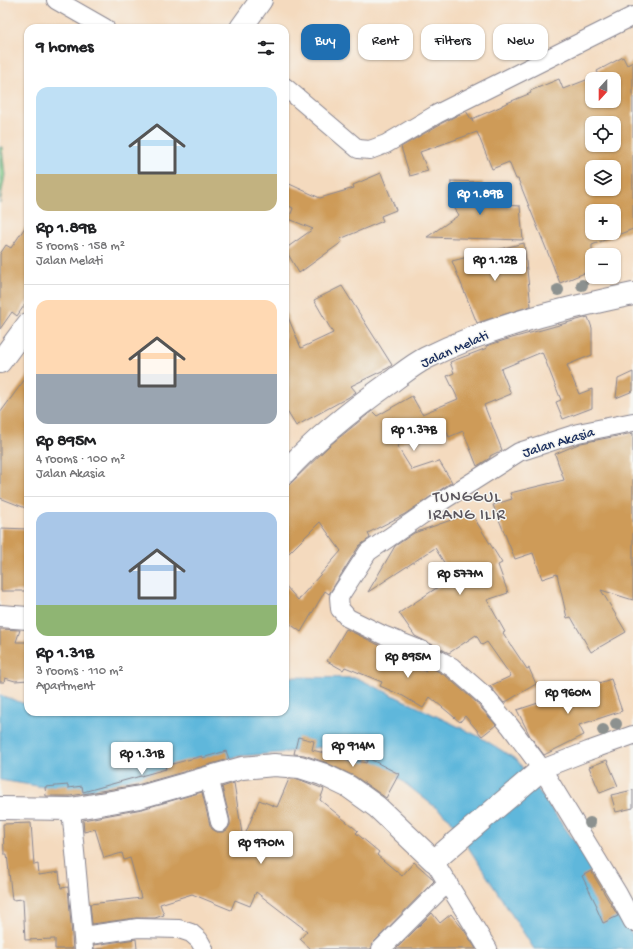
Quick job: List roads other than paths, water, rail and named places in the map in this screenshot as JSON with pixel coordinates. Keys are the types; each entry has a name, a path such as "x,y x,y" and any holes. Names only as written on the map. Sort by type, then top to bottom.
{"street":[{"path":"56,0 98,24"},
{"path":"244,24 261,0"},
{"path":"289,90 358,149 370,150 386,144 437,114 633,16"},
{"name":"Jalan Melati","path":"289,468 320,437 367,399 424,359 474,337 520,321 633,294"},
{"path":"0,362 24,329"},
{"name":"Jalan Akasia","path":"537,774 510,726 484,695 452,667 421,650 383,635 348,618 340,609 339,597 368,552 442,501 519,452 578,433 633,422"},
{"path":"0,616 24,618"},
{"path":"434,862 537,774 588,751 633,735"},
{"path":"0,808 71,809 140,797 242,768 274,765 300,768 322,774 349,787 376,807 434,862 448,882 488,949"},
{"path":"537,774 618,894 633,922"},
{"path":"209,777 220,822"},
{"path":"71,809 84,943 138,928 179,929 191,933 199,940 204,949"},
{"path":"381,949 448,882"}],"water":[{"path":"289,677 357,678 480,737 517,760 594,869 633,936 633,949 534,949 450,819 397,777 320,747 280,753 241,756 202,764 127,786 87,794 0,780 0,695 24,704 24,716 119,718 123,716 289,716"}],"district":[{"name":"TUNGGUL IRANG ILIR","path":"467,504"}]}
